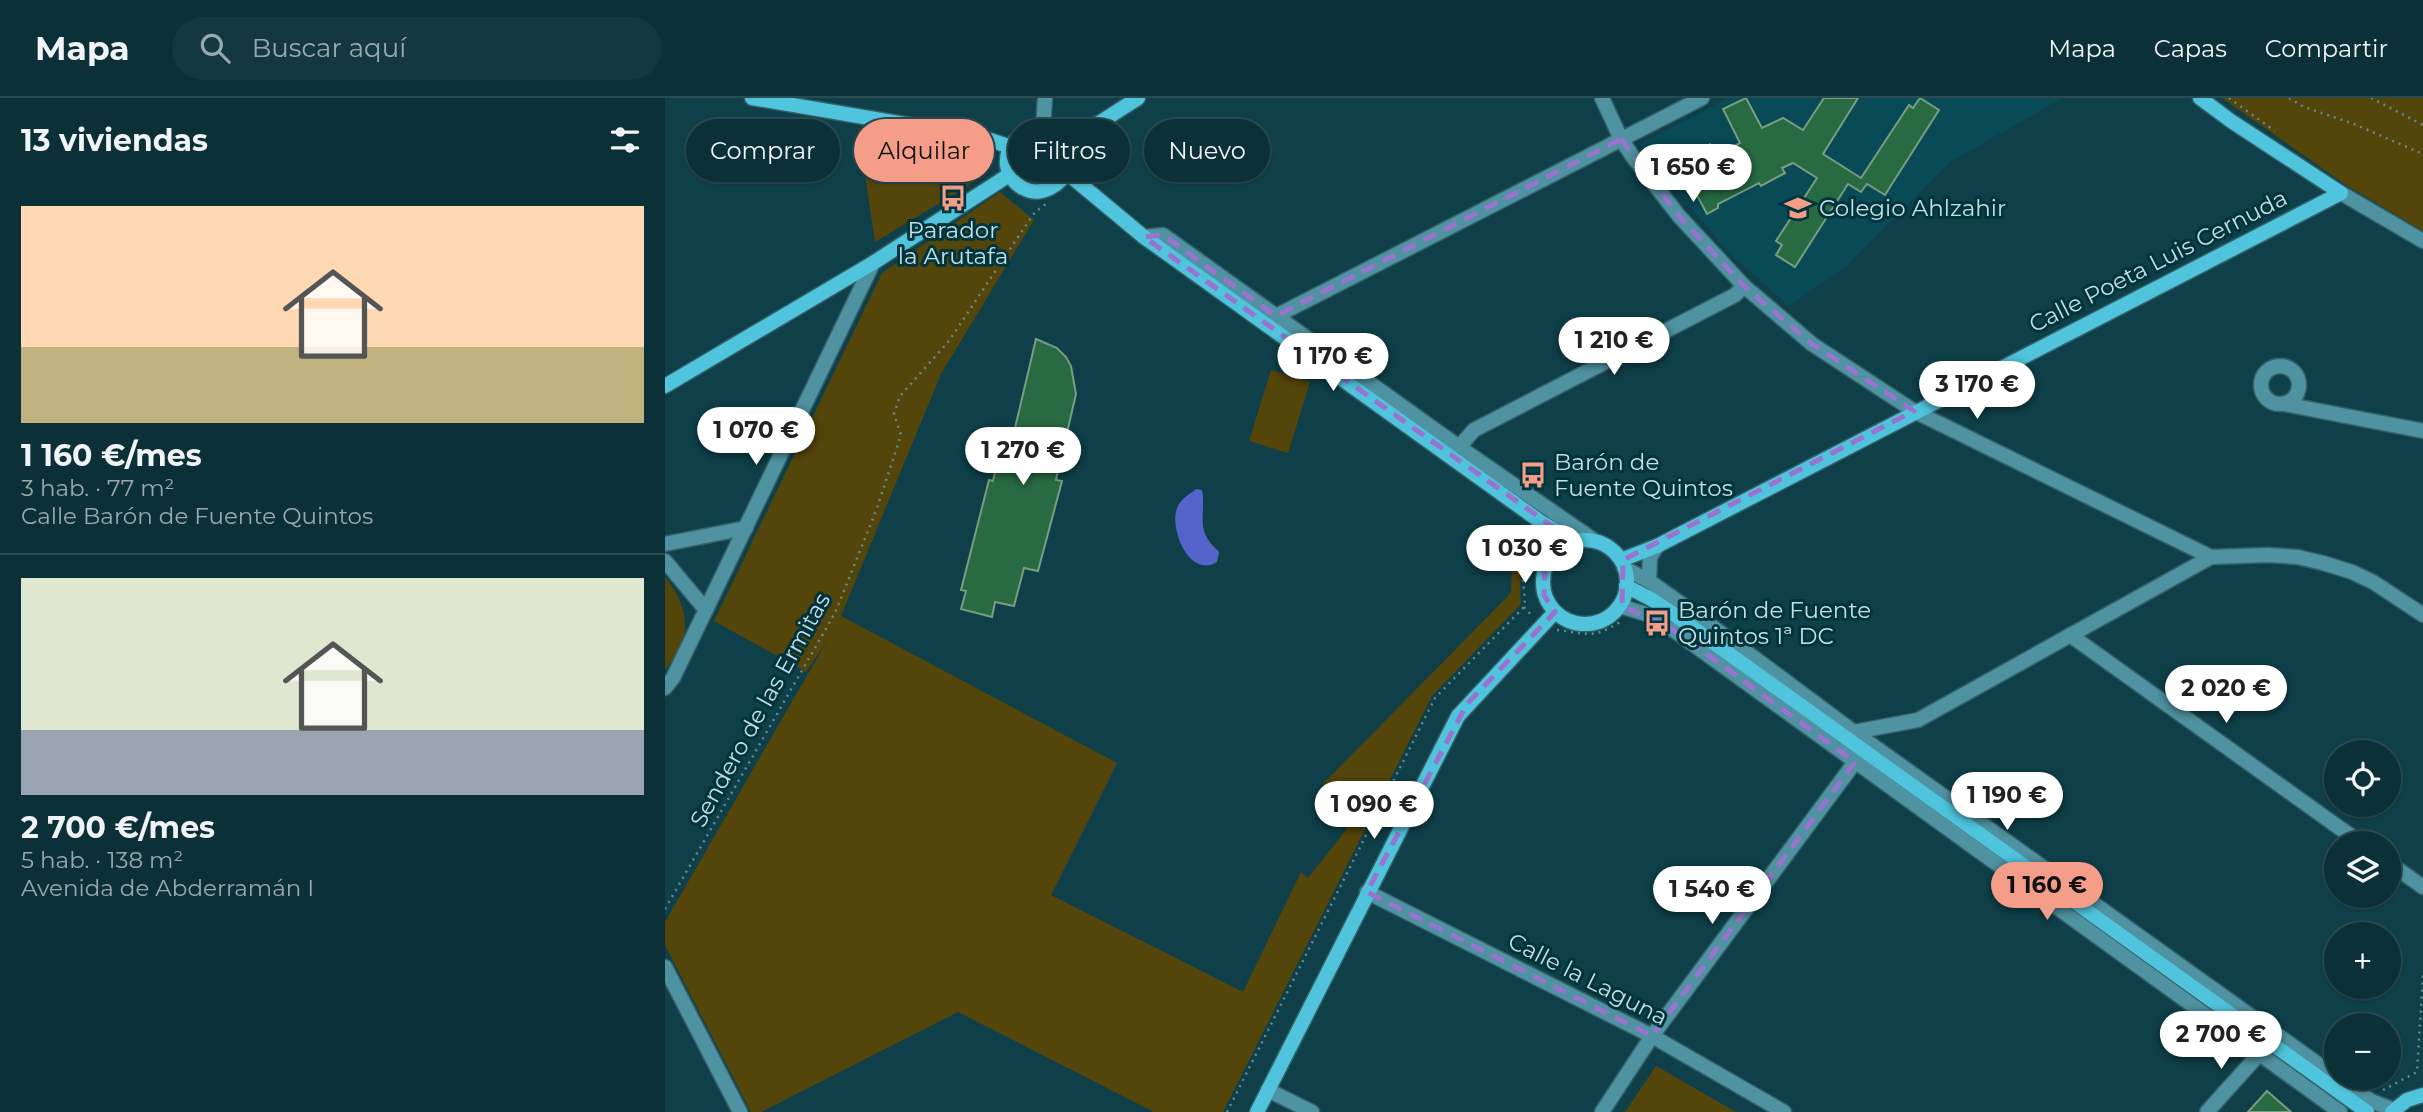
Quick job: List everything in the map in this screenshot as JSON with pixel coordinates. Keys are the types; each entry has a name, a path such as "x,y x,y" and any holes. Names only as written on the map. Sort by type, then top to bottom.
{"street":[{"path":"752,98 981,137 1008,146"},
{"path":"1044,119 1045,98"},
{"path":"1105,119 1138,98"},
{"path":"1602,98 1621,139 1679,216 1744,286 1812,344 1915,411 2211,557"},
{"path":"1276,316 1702,98"},
{"path":"2200,98 2341,193 2423,241"},
{"path":"665,386 873,263 1008,176"},
{"path":"1015,182 1020,187 1038,191 1057,182"},
{"path":"1078,182 1144,237 1541,522 1574,541"},
{"name":"Calle Poeta Luis Cernuda","path":"1623,564 2341,193"},
{"path":"1144,237 1163,235 1459,447 1614,552 1623,564 1854,732 2324,1068"},
{"path":"665,688 673,678 873,263"},
{"path":"1459,447 1474,430 1735,295 1744,286"},
{"path":"2284,404 2423,430"},
{"path":"1541,522 1552,555"},
{"path":"665,544 746,528"},
{"path":"1595,541 1574,541 1562,546 1552,555 1545,567 1542,581 1544,594 1555,612 1572,623 1585,625 1623,613 1649,615 1672,629 2340,1112"},
{"path":"1649,582 1650,557 1657,546"},
{"path":"1854,732 1918,720 2211,557 2268,555 2298,557 2323,563 2373,582 2423,615"},
{"path":"665,561 706,610"},
{"path":"1623,564 1626,586 1623,613"},
{"path":"1626,586 1675,615 2368,1112"},
{"path":"1258,1112 1458,716 1555,612"},
{"path":"2070,635 2344,831"},
{"path":"1602,1112 1652,1036 1855,762"},
{"path":"2401,871 2423,887"},
{"name":"Calle la Laguna","path":"1367,892 1652,1036 1784,1112"},
{"path":"665,967 736,1110"},
{"path":"2207,1112 2260,1053"},
{"path":"1268,1090 1312,1112"},
{"path":"2355,1090 2393,1111 2407,1100 2422,1095"}],"path":[{"path":"2289,98 2304,107 2354,124 2423,154"},
{"path":"2371,98 2423,125"},
{"name":"Sendero de las Ermitas","path":"665,909 835,613 876,511 901,435 894,414 900,396 949,341 1029,220 1048,203"},
{"path":"1227,1112 1435,698 1524,607 1525,566 1533,549 1532,535 1541,522"},
{"path":"1554,630 1594,634 1603,632 1623,613"},
{"path":"2417,1072 2423,975"},
{"path":"2358,1092 2363,1088 2377,1093 2417,1072 2423,1073"}],"highlighted area":[{"path":"1621,139 1679,216 1744,286 1812,344 1914,411 1623,560 1622,606 1672,629 1855,762 1652,1036 1367,892 1467,704 1555,612 1544,595 1545,567 1570,539 1144,237 1163,235 1276,316"}],"shaded area":[{"name":"Colegio Ahlzahir","path":"1728,98 2063,98 1950,162 1849,264 1789,306 1729,253 1639,145"},
{"path":"2222,98 2423,98 2423,231 2346,185"},
{"path":"866,182 974,182 875,242"},
{"path":"1000,192 1034,220 941,374 841,616 1117,763 1051,895 1243,992 1301,872 1308,878 1358,815 1323,784 1511,593 1512,563 1527,535 1530,546 1521,574 1521,604 1432,696 1223,1112 1154,1112 958,1012 761,1112 751,1112 665,945 665,922 827,641 806,672 714,621 882,273"},
{"path":"1271,370 1310,382 1288,453 1249,441"},
{"path":"665,577 680,601 685,627 680,649 665,670"},
{"path":"1656,1066 1736,1112 1625,1112"}],"water":[{"path":"1196,489 1202,490 1205,534 1219,552 1217,562 1207,565 1198,564 1190,558 1176,528 1177,508 1183,499"}],"building":[{"path":"1746,98 1762,128 1783,118 1803,130 1824,98 1858,98 1823,154 1861,178 1909,105 1913,108 1920,98 1939,110 1885,195 1867,184 1861,192 1848,184 1795,267 1776,255 1782,245 1776,241 1817,178 1793,163 1782,168 1785,173 1718,204 1718,208 1707,214 1684,171 1700,163 1695,152 1710,144 1713,149 1723,145 1725,151 1740,143 1723,109"},
{"path":"1036,339 1057,348 1066,357 1071,366 1076,394 1056,480 1062,481 1038,571 1024,568 1014,606 995,602 992,617 961,609 966,591 961,590 989,480 993,481 997,463 1007,462"},
{"path":"2267,1091 2291,1112 2248,1112"}],"place":[{"name":"Parador la Arutafa","path":"953,198"},
{"name":"Colegio Ahlzahir","path":"1798,208"},
{"name":"Barón de Fuente Quintos","path":"1533,475"},
{"name":"Barón de Fuente Quintos 1ª DC","path":"1657,623"}]}
